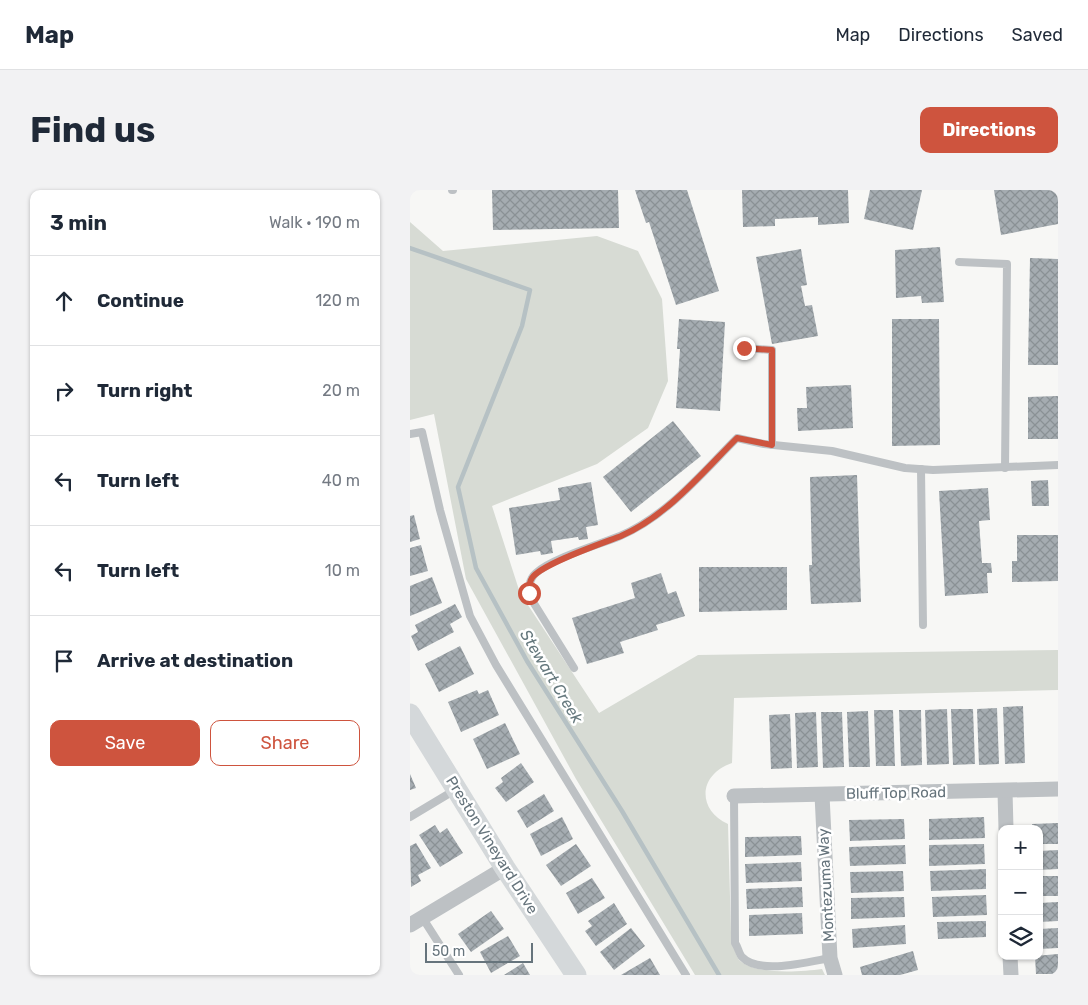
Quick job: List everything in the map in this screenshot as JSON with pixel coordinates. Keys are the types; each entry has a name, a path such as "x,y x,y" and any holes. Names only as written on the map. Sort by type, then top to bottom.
{"street":[{"name":"Preston Vineyard Drive","path":"410,714 505,868 576,975"},
{"name":"Bluff Top Road","path":"734,796 1058,789"},
{"path":"1004,791 1006,825"},
{"name":"Montezuma Way","path":"822,795 830,958 835,975"},
{"path":"416,921 505,868"},
{"path":"1010,960 1011,975"}],"lane":[{"path":"959,262 1007,264 1005,468"},
{"path":"744,348 772,350 772,445"},
{"path":"410,434 422,432 440,510 470,616 496,665 686,975"},
{"path":"574,668 530,597 529,587 532,577 546,566 631,531 650,521 712,465 737,438 772,445 832,451 883,464 921,469 1058,465"},
{"path":"921,469 923,625"},
{"path":"410,817 457,789"},
{"path":"734,796 736,943 743,958 759,967 780,968 830,958"},
{"path":"416,921 459,975"}],"shaded area":[{"path":"410,222 443,251 597,236 638,251 662,299 668,381 648,428 597,464 492,506 520,593 599,713 698,655 1058,650 1058,690 734,698 732,763 721,768 713,775 708,783 706,792 710,810 728,824 731,933 735,950 739,960 755,968 778,971 822,969 825,975 695,975 576,779 466,579 434,414 410,420"}],"building":[{"path":"492,190 618,190 619,228 493,230"},
{"path":"635,190 687,190 719,291 676,305 649,222 646,223"},
{"path":"742,190 848,190 849,223 818,225 818,217 775,219 775,226 743,227"},
{"path":"870,190 922,190 913,230 864,219"},
{"path":"994,190 1058,190 1058,224 1001,235"},
{"path":"940,247 944,302 922,303 921,296 896,298 895,250"},
{"path":"801,249 807,285 801,286 805,306 812,305 818,336 772,344 756,257"},
{"path":"1030,258 1058,259 1058,365 1028,365"},
{"path":"679,319 725,322 720,411 676,408 680,349 677,349"},
{"path":"892,319 939,319 940,445 892,446"},
{"path":"851,385 853,428 798,431 797,408 807,408 806,387"},
{"path":"1058,396 1058,439 1028,439 1028,397"},
{"path":"673,421 701,456 631,512 603,477"},
{"path":"857,475 861,602 811,604 809,565 812,565 810,477"},
{"path":"1048,480 1049,506 1032,506 1031,481"},
{"path":"591,482 598,525 586,527 588,539 579,540 578,537 551,541 553,553 541,555 540,551 516,555 509,508 560,500 558,488"},
{"path":"988,488 990,520 979,521 982,563 991,563 992,573 987,573 988,593 945,596 939,491"},
{"path":"414,515 420,539 410,542 410,516"},
{"path":"1017,535 1058,535 1058,581 1012,582 1012,561 1017,561"},
{"path":"421,545 428,571 410,576 410,548"},
{"path":"699,567 787,567 787,610 699,612"},
{"path":"661,573 668,594 676,591 685,616 656,625 658,630 620,642 624,653 587,664 572,618 635,598 631,583"},
{"path":"432,577 442,603 410,616 410,586"},
{"path":"455,604 462,617 450,624 454,632 418,651 411,636 418,632 415,625"},
{"path":"460,646 474,674 439,692 425,664"},
{"path":"477,690 479,694 488,690 499,715 461,732 448,702"},
{"path":"1023,706 1025,763 1005,764 1003,707"},
{"path":"997,708 999,764 979,765 977,709"},
{"path":"947,709 949,764 927,765 925,710"},
{"path":"951,709 973,709 975,764 953,765"},
{"path":"874,710 893,710 895,766 876,766"},
{"path":"899,710 921,710 922,765 901,766"},
{"path":"868,711 870,767 849,767 847,712"},
{"path":"816,712 818,767 797,768 795,713"},
{"path":"821,712 842,712 844,767 823,768"},
{"path":"790,714 792,768 771,769 769,715"},
{"path":"505,723 520,754 487,769 473,739"},
{"path":"521,763 534,782 506,802 495,788 503,782 501,778"},
{"path":"410,774 416,788 410,790"},
{"path":"544,794 554,811 527,828 517,811"},
{"path":"562,817 573,839 541,856 530,834"},
{"path":"984,817 985,838 929,840 929,819"},
{"path":"904,819 905,839 850,841 849,820"},
{"path":"1058,823 1058,844 1043,844 1043,825 1032,824"},
{"path":"435,825 440,833 447,828 463,853 440,867 419,835"},
{"path":"801,836 802,855 745,857 745,837"},
{"path":"416,843 431,868 418,875 421,881 411,887 410,846"},
{"path":"576,844 591,866 561,886 546,865"},
{"path":"984,844 985,864 929,866 929,845"},
{"path":"905,845 906,864 850,866 849,847"},
{"path":"1058,850 1058,869 1043,870 1043,851"},
{"path":"801,862 802,881 746,883 745,864"},
{"path":"986,869 986,889 931,891 930,871"},
{"path":"903,871 904,891 851,893 850,872"},
{"path":"1043,876 1058,876 1058,896 1043,896"},
{"path":"592,878 605,898 578,914 566,893"},
{"path":"802,887 803,907 747,909 746,889"},
{"path":"986,895 987,915 933,917 932,897"},
{"path":"904,897 905,917 851,919 851,898"},
{"path":"1058,902 1058,921 1043,922 1043,903"},
{"path":"614,903 627,924 596,946 585,931 592,926 588,921"},
{"path":"491,911 504,929 471,952 458,934"},
{"path":"802,913 803,934 749,936 749,915"},
{"path":"986,921 986,937 938,939 937,922"},
{"path":"905,925 906,944 853,948 852,929"},
{"path":"631,928 645,946 614,970 600,952"},
{"path":"1058,928 1058,948 1043,949 1043,929"},
{"path":"508,936 520,956 491,973 480,952"},
{"path":"913,951 918,970 900,975 862,975 860,967"},
{"path":"1058,954 1058,974 1036,974 1035,960 1043,960 1043,955"},
{"path":"650,958 660,975 621,975"},
{"path":"523,963 530,975 504,975"}],"waterway":[{"name":"Stewart Creek","path":"410,248 530,290 522,326 458,487 476,568 527,661 622,811 719,975"}],"route":[{"path":"529,593 532,577 546,566 631,531 656,516 712,465 737,438 751,443 772,445 772,350 744,348"}]}
